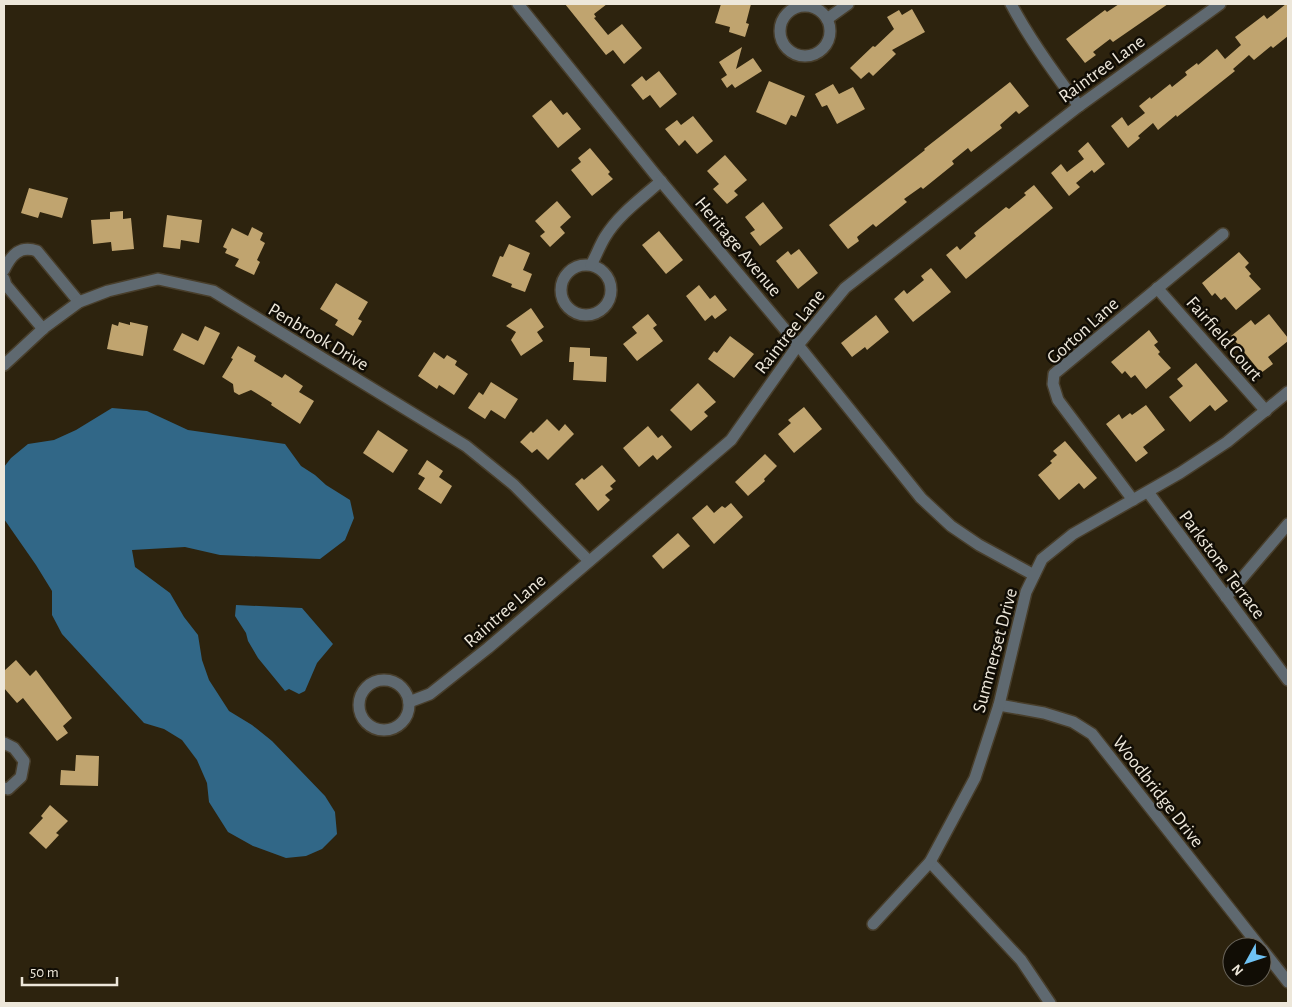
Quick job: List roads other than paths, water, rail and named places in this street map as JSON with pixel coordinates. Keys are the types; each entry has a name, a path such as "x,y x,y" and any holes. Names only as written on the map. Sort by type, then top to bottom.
{"street":[{"name":"Heritage Avenue","path":"518,4 921,498 951,526 979,545 1034,575"},
{"path":"827,18 848,4"},
{"path":"1011,4 1049,67 1079,106"},
{"name":"Raintree Lane","path":"409,702 430,694 488,648 731,440 798,345 845,288 1079,106 1220,4"},
{"path":"808,5 816,8 827,18 830,35 827,44 822,50 814,55 797,55 784,45 780,29 786,14 792,9 808,5"},
{"path":"591,265 605,237 614,225 627,210 661,181"},
{"name":"Gorton Lane","path":"1133,500 1058,400 1054,384 1054,374 1223,234"},
{"path":"4,270 14,254 22,249 37,251 80,302"},
{"path":"591,265 599,268 606,274 610,282 610,299 599,312 591,315 582,315 568,308 563,301 560,285 568,271 575,266 591,265"},
{"path":"4,279 6,285 43,329"},
{"name":"Penbrook Drive","path":"4,365 43,329 80,302 108,291 158,279 213,291 466,446 514,484 588,561"},
{"name":"Fairfield Court","path":"1157,288 1266,411"},
{"name":"Summerset Drive","path":"873,924 930,862 975,778 998,704 1026,592 1042,559 1073,534 1180,474 1227,442 1288,392"},
{"name":"Parkstone Terrace","path":"1148,492 1288,680"},
{"path":"1226,597 1288,524"},
{"path":"385,680 394,682 401,687 409,702 406,718 401,724 386,731 371,728 364,722 358,707 359,698 369,684 385,680"},
{"name":"Woodbridge Drive","path":"998,704 1044,713 1073,722 1092,734 1252,937"},
{"path":"4,743 14,748 24,761 21,777 8,789 4,788"},
{"path":"930,862 1020,960 1050,1003"},
{"name":"Woodbridge Drive","path":"1272,962 1288,982"}],"water":[{"path":"112,408 147,411 188,430 285,444 301,466 350,500 354,518 345,540 320,559 220,555 185,547 132,550 135,567 170,593 184,617 198,635 202,660 209,680 229,711 252,725 272,741 325,796 335,812 337,834 322,849 306,856 286,858 253,846 228,832 209,802 207,783 197,760 182,740 164,729 144,723 62,634 52,615 52,591 4,519 4,467 11,458 28,444 54,440 76,430"},
{"path":"236,605 302,608 333,644 317,663 305,691 299,694 289,689 285,691 258,658 235,616"}]}
